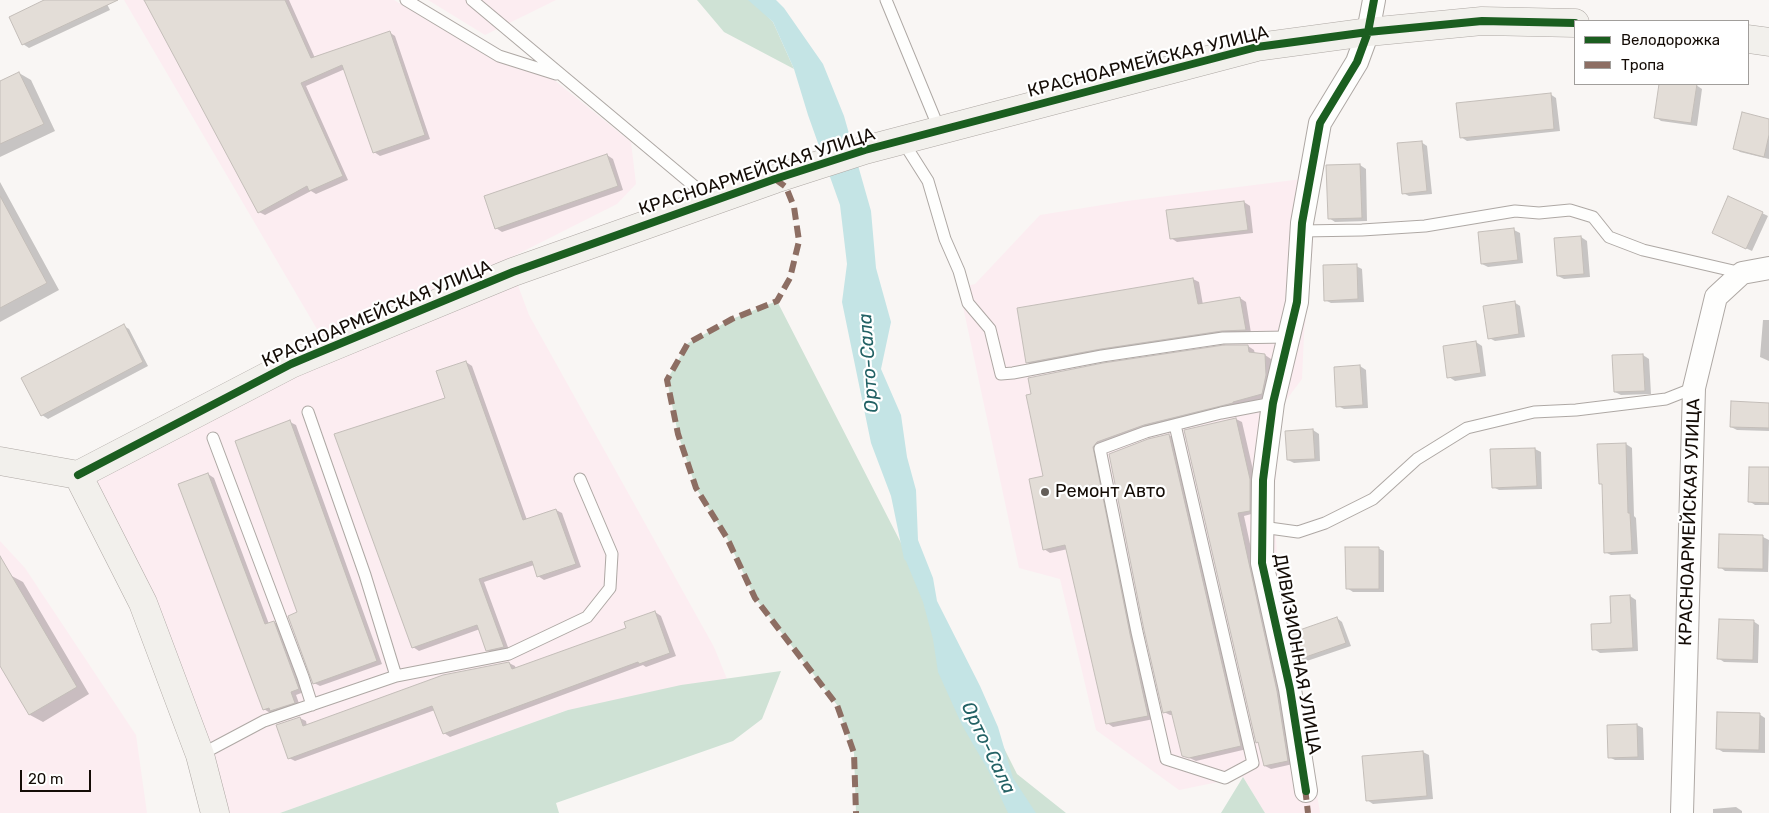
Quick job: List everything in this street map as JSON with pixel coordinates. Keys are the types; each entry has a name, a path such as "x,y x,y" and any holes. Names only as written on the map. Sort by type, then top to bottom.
{"street":[{"name":"ДИВИЗИОННАЯ УЛИЦА","path":"1306,791 1290,689 1262,563 1262,480 1273,403 1297,302 1301,230 1320,123 1357,62 1368,32 1374,0"},
{"name":"КРАСНОАРМЕЙСКАЯ УЛИЦА","path":"78,475 291,364 513,272 712,200 865,150 1257,47 1368,32 1482,21 1574,23"},
{"path":"1749,39 1769,42"},
{"path":"1742,273 1769,268"},
{"name":"КРАСНОАРМЕЙСКАЯ УЛИЦА","path":"1682,813 1694,388 1716,297 1742,273"},
{"path":"0,461 78,475 143,603 200,755 214,813"}],"lane":[{"path":"406,0 499,56 562,76"},
{"path":"472,0 712,200"},
{"path":"886,0 940,131"},
{"path":"902,140 928,181 945,239 959,271 968,303 990,329 1002,374 1102,356 1223,338 1289,337"},
{"path":"1301,230 1362,230 1425,226 1515,211 1539,213 1570,210 1593,217 1609,237 1643,250 1742,273"},
{"path":"1262,527 1298,532 1326,523 1374,499 1417,459 1467,428 1534,412 1576,410 1666,399 1694,388"},
{"path":"1175,425 1254,763 1225,778 1166,759 1137,632 1100,449 1146,432 1221,413 1273,403"},
{"path":"308,412 365,575 396,676"},
{"path":"213,438 303,676 312,705"},
{"path":"200,755 264,721 396,676 509,654 587,617 610,588 612,554 580,479"}],"shaded area":[{"path":"124,0 394,0 495,61 553,79 631,142 636,184 617,204 508,259 321,336"},
{"path":"428,0 556,0 485,35"},
{"path":"1310,178 1313,246 1304,335 1302,379 1284,403 1273,503 1281,603 1307,732 1320,813 1265,813 1243,777 1179,790 1096,730 1060,579 1019,568 959,288 975,284 1040,215 1127,201"},
{"path":"513,272 529,315 714,647 727,679 568,710 280,813 215,813 78,475"},
{"path":"0,541 25,568 136,735 147,813 0,813"}],"green space":[{"path":"697,0 751,0 773,22 794,69 724,32"},
{"path":"777,301 1017,774 1066,813 856,813 854,753 837,705 755,598 727,538 696,488 678,434 667,380 688,343 732,319"},
{"path":"781,671 762,719 733,741 556,803 559,813 280,813 568,710 681,685"},
{"path":"1243,777 1265,813 1221,813"}],"water":[{"name":"Орто-Сала","path":"748,0 776,0 784,8 823,64 844,116 871,211 876,268 891,322 881,369 901,415 907,457 916,490 918,540 933,578 937,601 980,686 998,727 1013,778 1036,813 1008,813 988,770 962,725 938,672 933,639 923,602 904,559 891,496 871,443 842,302 847,264 840,205 794,69 773,22"}],"building":[{"path":"44,0 118,0 22,45 9,17"},
{"path":"144,0 285,0 311,58 390,31 425,135 373,153 342,65 301,83 343,176 309,191 307,186 258,213"},
{"path":"19,72 44,124 0,144 0,81"},
{"path":"1659,85 1697,85 1691,123 1654,118"},
{"path":"1551,93 1554,129 1460,138 1456,103"},
{"path":"1742,112 1769,119 1769,135 1764,157 1733,149"},
{"path":"1422,141 1427,191 1402,194 1397,143"},
{"path":"607,154 618,186 495,229 484,196"},
{"path":"1360,164 1362,218 1328,219 1326,165"},
{"path":"0,196 47,283 0,308"},
{"path":"1728,196 1763,212 1746,249 1712,233"},
{"path":"1244,201 1248,230 1170,239 1166,210"},
{"path":"1514,228 1518,260 1481,264 1478,232"},
{"path":"1581,236 1584,274 1557,276 1554,238"},
{"path":"1357,264 1358,299 1324,301 1323,265"},
{"path":"1193,278 1198,304 1240,297 1246,330 1222,331 1101,349 1026,363 1017,308"},
{"path":"1515,301 1519,334 1488,339 1483,306"},
{"path":"124,324 143,362 41,416 21,378"},
{"path":"1476,341 1481,373 1447,378 1443,346"},
{"path":"1224,345 1248,345 1249,352 1265,354 1266,375 1262,394 1144,425 1097,442 1093,447 1148,716 1106,724 1065,545 1043,550 1029,479 1043,476 1026,395 1031,394 1028,378 1103,363"},
{"path":"1643,354 1645,391 1614,392 1612,355"},
{"path":"466,361 523,520 556,509 576,564 537,577 532,561 479,579 504,647 486,651 477,625 412,648 334,434 445,398 436,371"},
{"path":"1360,365 1363,405 1336,407 1334,367"},
{"path":"1731,401 1769,403 1769,428 1730,427"},
{"path":"1236,418 1250,479 1250,511 1238,513 1277,691 1288,761 1264,766 1258,742 1256,743 1184,430"},
{"path":"290,420 377,661 313,684 288,616 297,612 235,441"},
{"path":"1313,429 1315,459 1287,460 1285,431"},
{"path":"1169,434 1241,746 1189,758 1182,756 1171,711 1163,713 1144,630 1109,454 1148,439"},
{"path":"1626,443 1628,513 1630,513 1632,551 1604,553 1602,484 1599,484 1597,444"},
{"path":"1535,448 1537,486 1492,488 1490,449"},
{"path":"1749,467 1769,467 1769,503 1748,502"},
{"path":"208,473 265,624 274,621 299,689 291,692 295,703 270,711 269,708 263,710 178,484"},
{"path":"1719,534 1763,535 1763,569 1718,568"},
{"path":"1345,547 1379,547 1379,589 1346,589"},
{"path":"0,556 77,687 29,715 0,666"},
{"path":"1630,595 1633,648 1592,650 1591,624 1611,623 1610,596"},
{"path":"655,611 670,653 639,664 638,662 443,734 432,706 288,759 276,725 300,717 303,726 443,675 509,662 512,669 626,628 624,622"},
{"path":"1337,617 1346,643 1297,660 1291,633"},
{"path":"1719,619 1754,620 1753,660 1717,659"},
{"path":"1717,712 1760,713 1759,750 1716,749"},
{"path":"1637,724 1638,757 1608,758 1607,725"},
{"path":"1423,751 1427,796 1366,801 1362,756"}],"marked path":[{"path":"775,179 786,187 794,207 799,241 790,278 777,301 732,319 688,343 667,380 678,434 696,488 727,538 755,598 837,705 854,753 856,813"},
{"path":"1305,788 1308,813"}],"cycle path":[{"path":"1306,791 1290,689 1262,563 1263,480 1273,403 1297,302 1302,223 1320,123 1357,62 1368,32 1374,0"},
{"path":"78,475 291,364 513,272 775,179 865,150 1257,47 1368,32 1482,21 1574,23"}],"place":[{"name":"Ремонт Авто","path":"1045,492"}]}
